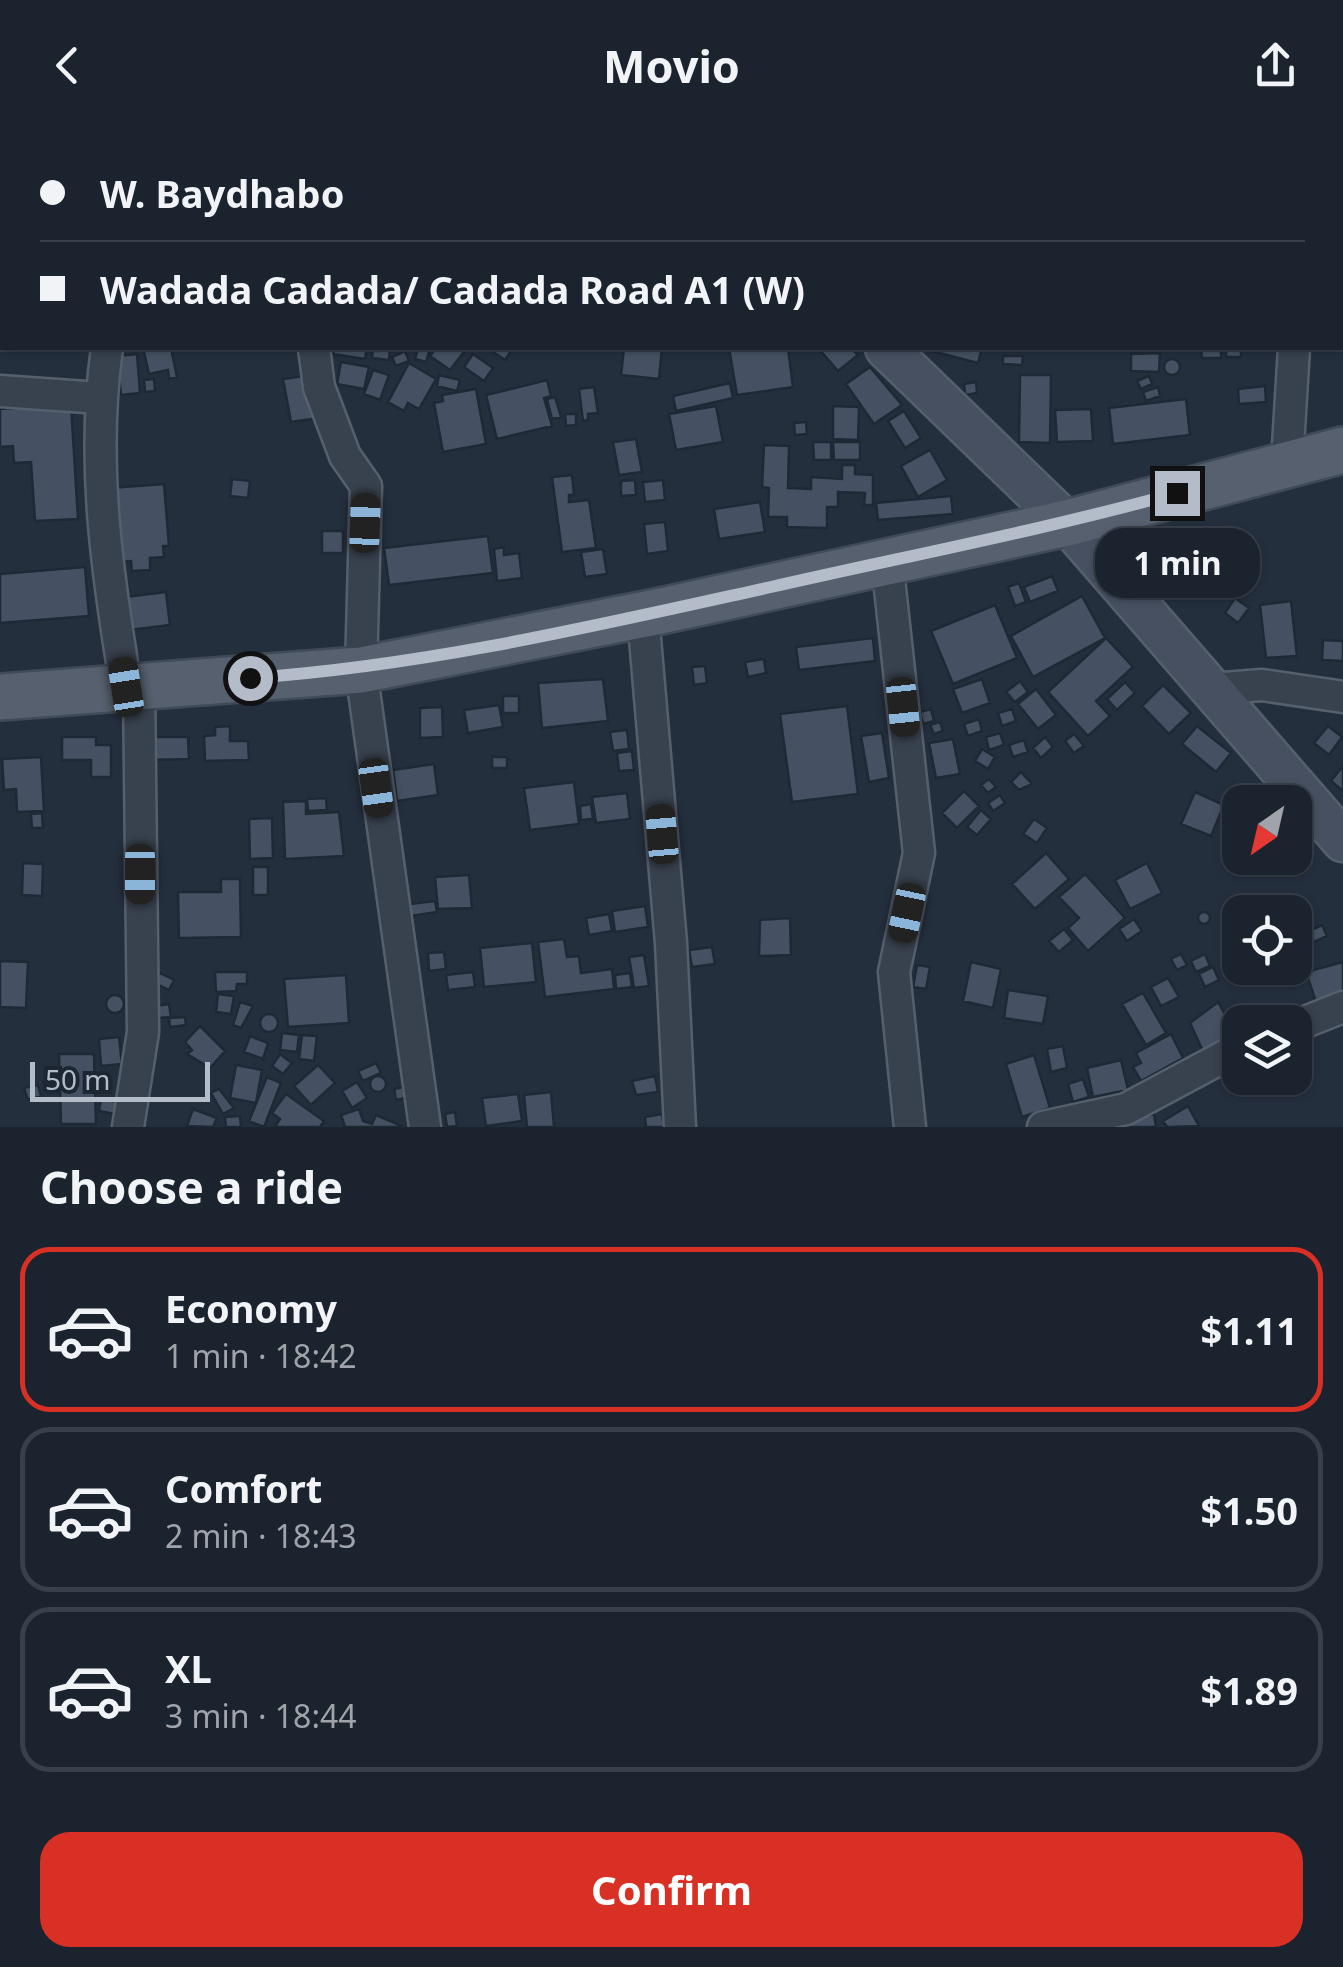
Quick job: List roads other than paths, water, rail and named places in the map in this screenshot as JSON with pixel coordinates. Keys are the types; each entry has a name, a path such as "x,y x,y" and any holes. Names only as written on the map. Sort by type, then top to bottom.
{"main road":[{"path":"0,697 360,670 1067,524 1343,450"}],"street":[{"path":"108,350 100,398 102,542 132,686 143,1032 128,1127"},
{"path":"314,350 319,387 345,456 366,486 360,670 425,1127"},
{"path":"888,350 1067,524 1343,841"},
{"path":"1287,462 1294,350"},
{"path":"0,391 100,398"},
{"path":"887,561 920,854 894,972 910,1127"},
{"path":"621,619 671,944 680,1127"},
{"path":"1211,689 1262,685 1343,697"},
{"path":"1312,1019 1343,1007"},
{"path":"1043,1127 1126,1109 1222,1058"}]}
